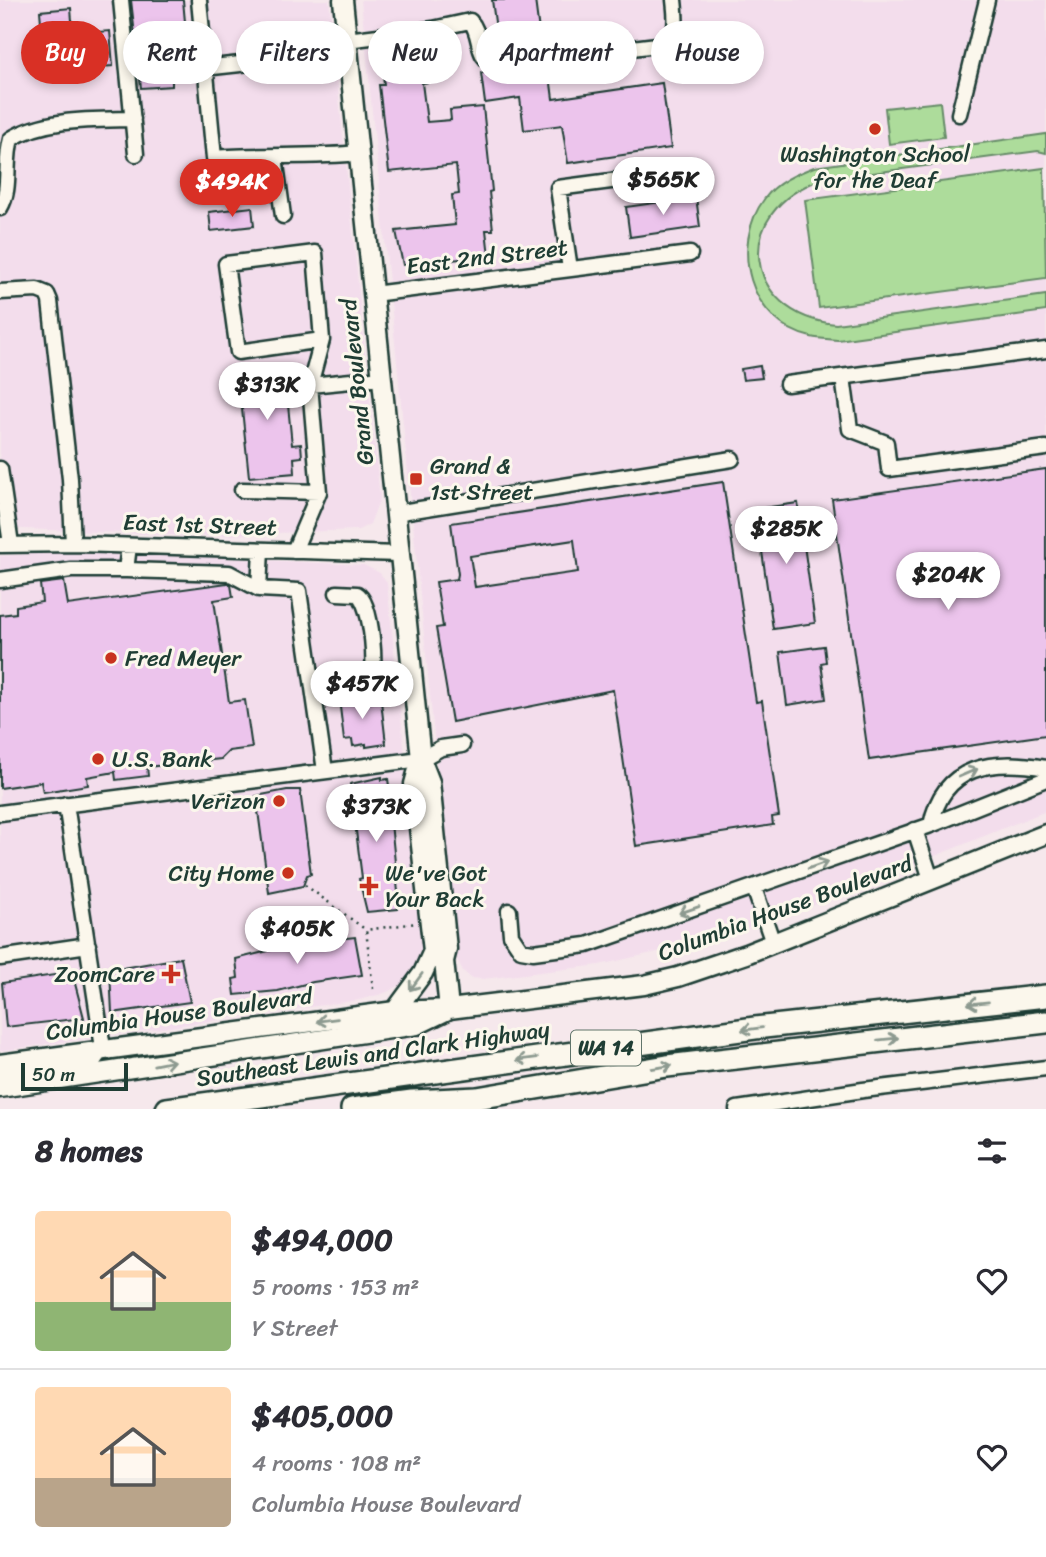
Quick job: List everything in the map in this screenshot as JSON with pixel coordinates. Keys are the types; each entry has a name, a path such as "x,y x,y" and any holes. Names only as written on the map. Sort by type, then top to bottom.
{"highway":[{"name":"Southeast Lewis and Clark Highway","path":"167,1109 755,1028 1046,996"},
{"name":"WA 14","path":"352,1109 412,1101 477,1098 667,1066 1046,1022"},
{"path":"439,1109 477,1098"}],"main road":[{"name":"Grand Boulevard","path":"343,0 345,21"},
{"name":"Grand Boulevard","path":"352,84 421,759 414,784 438,956 449,1009"},
{"name":"Columbia House Boulevard","path":"0,1063 395,1011 449,1009 644,985 710,967 1046,834"},
{"path":"395,1011 438,956"},
{"name":"Columbia House Boulevard","path":"0,1088 417,1025 449,1009"}],"street":[{"path":"121,0 136,154"},
{"path":"199,0 201,21"},
{"path":"354,39 433,29 470,20 476,27 481,55 488,62 498,64 657,45 667,42 677,29 674,0"},
{"path":"959,114 987,0"},
{"path":"206,84 214,158 260,154 309,158 359,153"},
{"path":"0,208 8,190 5,165 11,139 24,131 52,125 133,119"},
{"path":"275,157 283,216"},
{"path":"570,270 558,188 679,172"},
{"path":"294,551 319,492 310,385 322,340 315,253 226,264 238,352 322,340"},
{"name":"East 2nd Street","path":"373,294 690,254"},
{"path":"0,292 37,290 47,295 50,301 70,479 73,544"},
{"path":"787,384 1046,350"},
{"path":"843,377 850,429 886,443 889,469 1046,448"},
{"path":"310,385 382,378"},
{"path":"395,513 732,459"},
{"path":"0,469 6,545"},
{"path":"242,490 319,492"},
{"name":"East 1st Street","path":"6,545 73,544 399,554"},
{"path":"126,570 129,546"},
{"path":"258,589 261,550"},
{"path":"0,580 71,570 229,573 258,589 299,591 325,771"},
{"path":"337,593 361,596 367,607 374,679 368,690 358,692"},
{"path":"315,699 339,695"},
{"path":"0,813 421,759 441,748 462,745"},
{"path":"930,825 935,802 956,778 985,765 1020,764 1046,768"},
{"path":"509,911 513,941 521,950 533,952 587,945 930,825 1046,779"},
{"path":"0,1077 83,1065 93,1062 103,1048 66,804"},
{"path":"915,830 931,879"},
{"path":"754,888 773,943"},
{"path":"0,958 88,945"},
{"path":"737,1109 863,1090 1046,1068"}],"path":[{"path":"305,885 366,930 419,923"},
{"path":"366,930 373,989"}],"shaded area":[{"path":"0,0 329,0 331,21 236,21 236,84 338,84 380,498 370,524 358,530 195,536 0,528"},
{"path":"361,0 1046,0 1046,811 802,910 701,942 599,965 483,979 471,978 463,971 456,957 369,84 462,84 462,21 368,21 368,71"},
{"path":"79,551 364,565 380,573 387,583 423,930 423,951 419,967 406,982 385,993 359,1000 0,1051 0,556"}],"green space":[{"path":"940,102 944,137 889,144 885,108"},
{"path":"1046,134 1046,153 1038,151 820,180 791,195 772,214 761,237 759,260 766,282 781,302 805,316 836,324 1046,295 1046,311 838,340 811,337 790,329 773,316 760,300 751,280 747,259 748,238 754,217 765,198 787,179 814,167"},
{"path":"1044,168 1046,278 819,308 805,200"}],"building":[{"path":"131,0 183,0 185,21 133,21"},
{"path":"492,0 535,0 538,21 495,21"},
{"path":"71,8 72,21 41,21 40,11"},
{"path":"109,31 110,31 113,66 109,66"},
{"path":"141,84 172,84 172,86 141,88"},
{"path":"422,84 427,122 451,120 450,110 483,107 492,191 489,192 493,230 486,230 489,256 403,265 396,231 455,225 452,195 459,194 456,165 389,172 379,85"},
{"path":"482,84 551,84 553,99 662,84 671,148 568,163 562,125 524,130 520,98 485,103"},
{"path":"696,197 700,227 630,237 626,207"},
{"path":"252,207 254,226 211,231 209,212"},
{"path":"284,365 292,445 301,444 302,457 294,458 295,473 249,477 238,370"},
{"path":"760,366 762,378 743,380 741,369"},
{"path":"1046,469 1046,735 869,760 832,499"},
{"path":"723,482 756,702 762,701 779,816 772,817 773,825 636,846 613,690 452,722 436,628 443,627 436,582 457,579 458,574 451,523","holes":["574,540 578,572 475,587 470,556"]},
{"path":"798,503 815,623 773,629 756,509"},
{"name":"Fred Meyer","path":"64,581 68,605 227,583 231,585 233,597 214,600 229,702 245,700 252,748 229,751 221,759 147,767 148,776 116,780 115,772 87,777 88,785 43,792 41,782 0,788 0,615 16,613 16,606 42,602 40,584"},
{"path":"824,646 826,662 821,663 826,699 787,705 780,652"},
{"path":"356,682 349,690 351,699 359,704 381,701 386,744 353,746 352,739 344,740 340,707 349,694 346,688 337,684"},
{"path":"382,777 382,780 388,779 393,813 390,813 399,902 398,909 367,912 359,879 362,878 350,784"},
{"path":"300,790 311,874 307,875 303,886 269,893 256,796"},
{"path":"355,937 362,975 313,982 278,991 235,995 233,979 238,978 236,959 284,947 283,945"},
{"path":"181,958 190,1002 112,1013 110,970"},
{"path":"67,973 68,976 73,976 84,1018 6,1027 2,983"}],"place":[{"name":"Washington School for the Deaf","path":"875,129"},
{"name":"Grand & 1st Street","path":"416,479"},
{"name":"Fred Meyer","path":"111,658"},
{"name":"U.S. Bank","path":"98,759"},
{"name":"Verizon","path":"279,801"},
{"name":"City Home","path":"288,873"},
{"name":"We've Got Your Back","path":"369,886"},
{"name":"ZoomCare","path":"171,974"}]}
